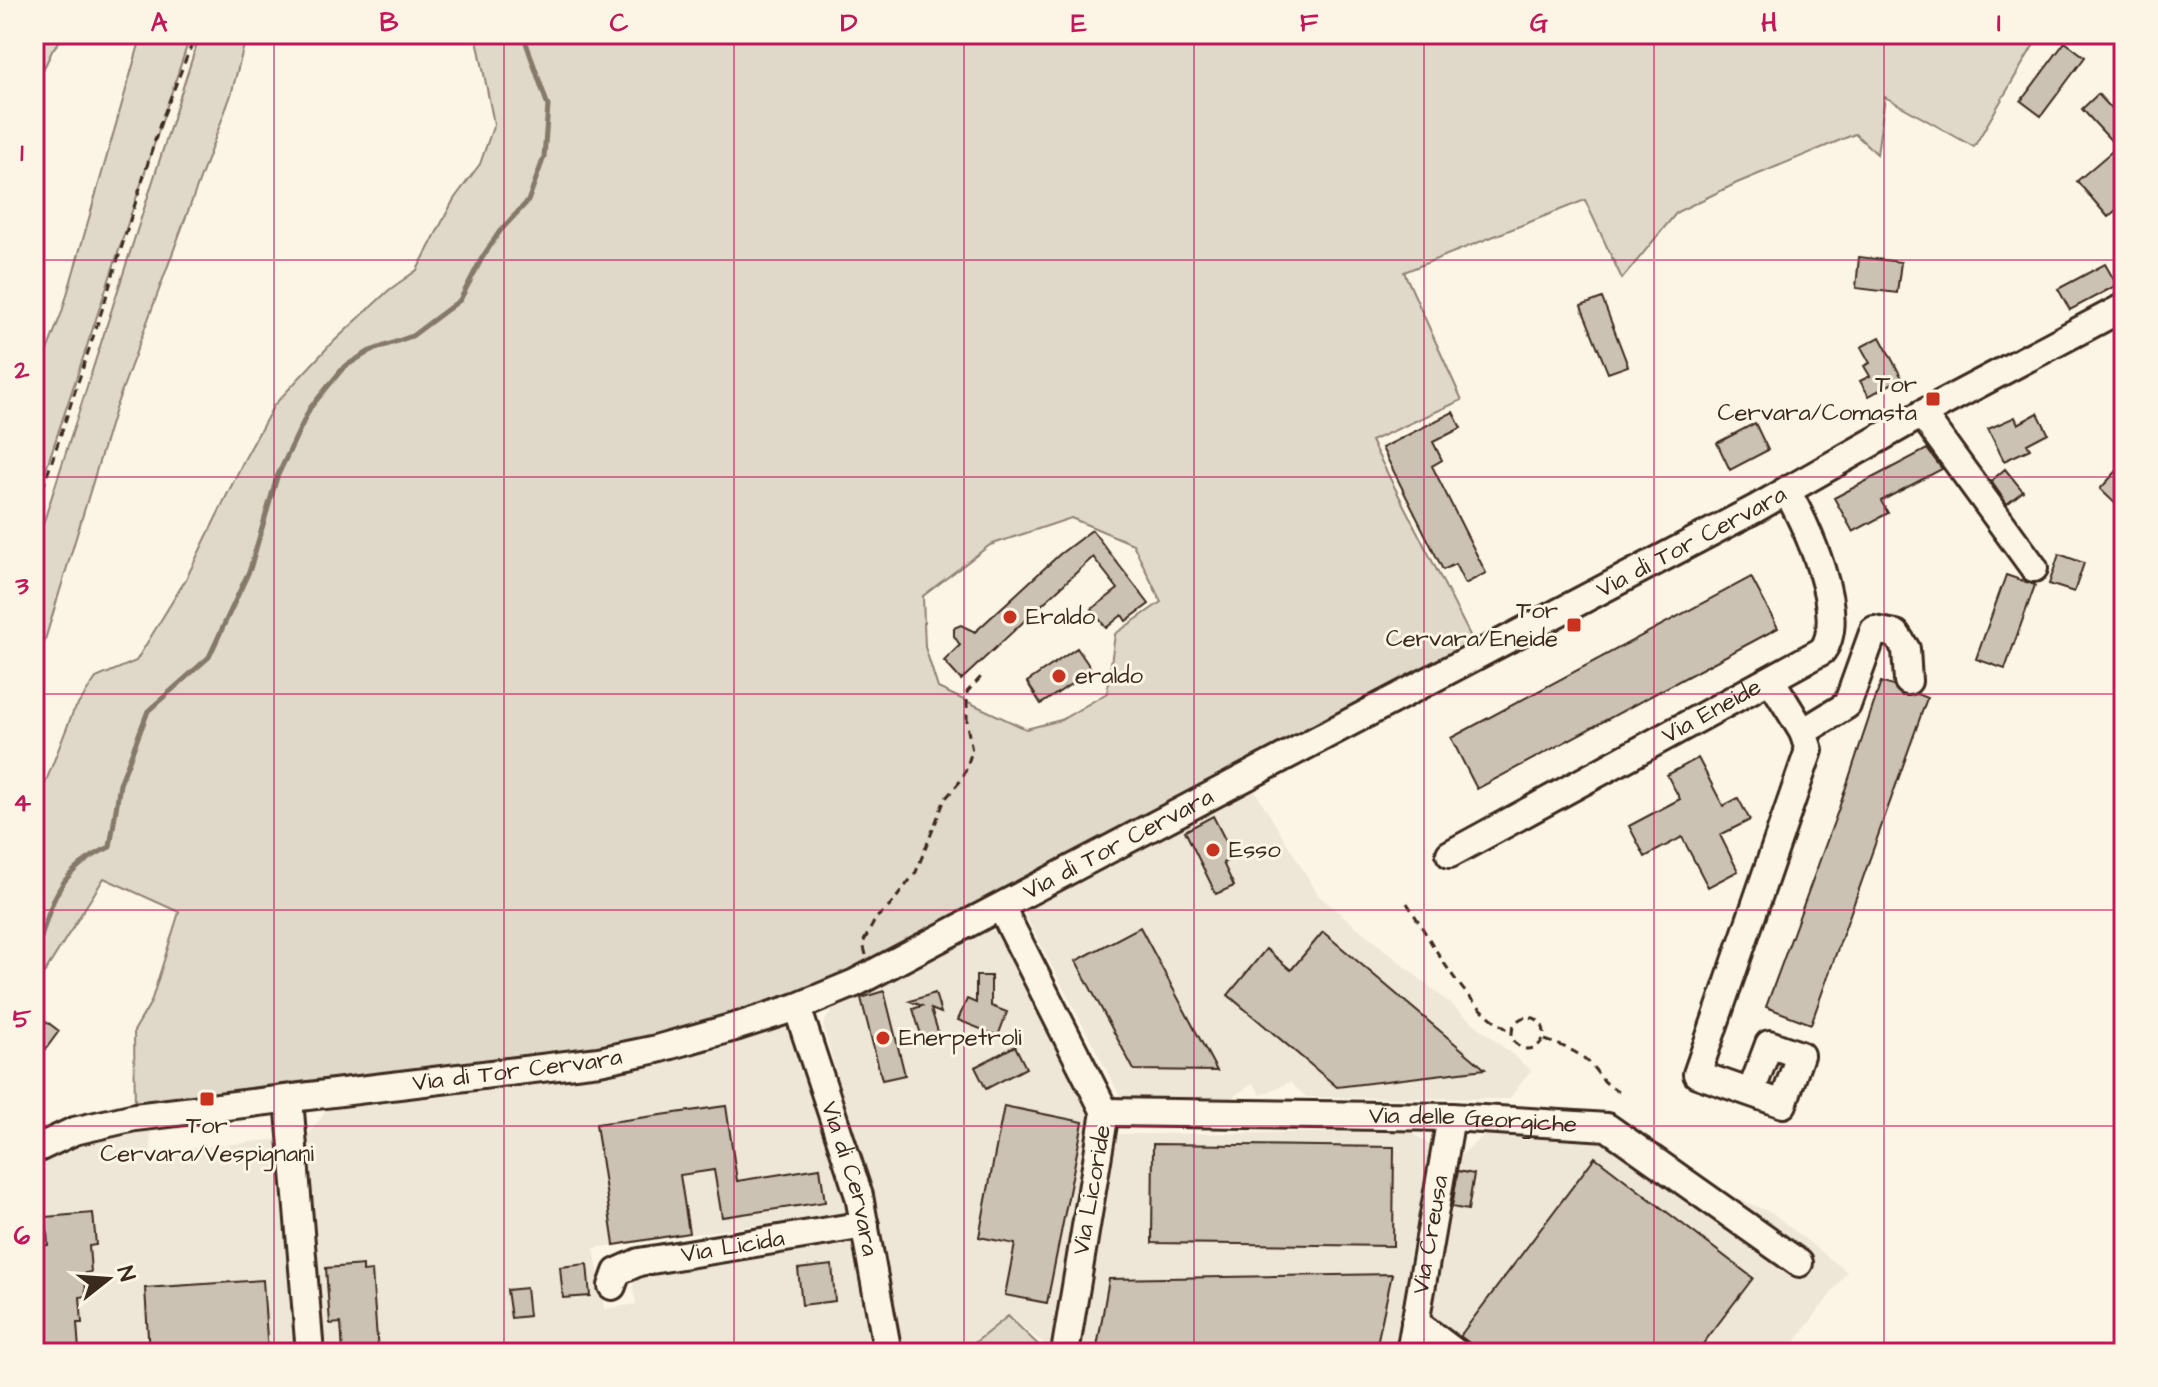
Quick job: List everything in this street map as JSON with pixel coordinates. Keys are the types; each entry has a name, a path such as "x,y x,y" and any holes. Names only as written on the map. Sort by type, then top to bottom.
{"street":[{"name":"Via di Tor Cervara","path":"34,1150 74,1131 135,1117 599,1061 676,1044 797,1007 875,972 1001,907 1755,509 1922,414 2124,307"},
{"path":"1922,414 2034,568"},
{"name":"Via Eneide","path":"1450,854 1822,651 1829,642 1832,630 1831,610 1814,547 1786,490"},
{"path":"1803,732 1847,705 1874,630 1896,634 1906,649 1908,681"},
{"path":"1751,1092 1697,1074 1809,750 1803,732 1771,680"},
{"name":"Via Licoride","path":"1001,907 1105,1112 1065,1353"},
{"name":"Via di Cervara","path":"797,1007 850,1164 865,1225 888,1353"},
{"path":"289,1099 310,1353"},
{"name":"Via delle Georgiche","path":"1105,1112 1451,1117 1607,1127 1799,1263"},
{"name":"Via Creusa","path":"1410,1353 1451,1117"},
{"name":"Via Licida","path":"612,1286 621,1268 639,1262 865,1225"},
{"path":"1415,1322 1456,1353"}],"path":[{"path":"34,515 160,124 196,34"},
{"path":"875,972 863,943 876,918 890,906 916,872 945,799 963,778 972,751 967,725 967,692 981,677"},
{"path":"1407,903 1462,990 1475,1005 1512,1032"},
{"path":"1527,1017 1537,1019 1544,1028 1543,1040 1535,1048 1524,1049 1515,1043 1512,1032 1516,1021 1527,1017"},
{"path":"1543,1040 1565,1047 1586,1060 1609,1088 1622,1092"}],"shaded area":[{"path":"34,34 66,34 53,49 34,89"},
{"path":"142,34 191,34 41,484 34,496 34,384 62,312"},
{"path":"200,34 247,34 231,95 115,409 34,676 34,552"},
{"path":"476,34 2040,34 1974,147 1885,97 1877,154 1855,134 1737,183 1677,212 1622,279 1585,200 1404,272 1462,400 1371,441 1475,645 849,975 679,1035 580,1055 135,1110 134,1031 151,1002 179,912 104,878 34,989 34,812 73,712 96,678 136,661 186,579 274,405 329,346 389,290 417,270 454,199 480,164 494,124","holes":["1071,518 1133,544 1161,602 1115,634 1107,693 1061,720 1026,729 938,688 925,647 923,596 990,545"]},
{"path":"1252,786 1319,896 1531,1070 1509,1099 1306,1097 1290,1082 1261,1095 1253,1083 1231,1098 1121,1098 1022,909"},
{"path":"1003,930 1093,1116 1054,1351 1008,1316 962,1353 901,1353 880,1228 823,1025 831,1011 989,931"},
{"path":"786,1025 793,1029 839,1164 850,1212 594,1248 604,1309 636,1304 633,1285 637,1275 651,1270 849,1241 861,1245 874,1353 324,1353 307,1136 326,1111 336,1107 664,1058"},
{"path":"150,1123 151,1153 279,1139 298,1353 34,1353 34,1162 64,1143"},
{"path":"1580,1131 1772,1213 1847,1272 1787,1353 1076,1353 1111,1147 1119,1134 1411,1132 1431,1146 1409,1259 1459,1157 1486,1133"},
{"path":"1008,1316 1047,1353 962,1353"}],"building":[{"path":"2065,42 2085,57 2041,116 2021,101"},
{"path":"2098,94 2124,122 2124,203 2108,217 2077,181 2117,147 2082,109"},
{"path":"1859,257 1901,262 1897,293 1856,288"},
{"path":"2105,264 2117,285 2070,310 2058,289"},
{"path":"1602,298 1628,366 1608,373 1581,306"},
{"path":"1880,337 1902,378 1869,396 1860,381 1870,376 1864,366 1870,363 1861,347"},
{"path":"1453,412 1461,428 1433,442 1442,460 1432,466 1486,573 1465,584 1455,564 1443,570 1382,448"},
{"path":"2038,413 2048,433 2027,444 2030,449 2004,461 1988,429 2015,417 2018,424"},
{"path":"1755,423 1768,450 1730,470 1717,443"},
{"path":"1927,449 1942,469 1881,501 1888,513 1853,532 1834,498"},
{"path":"2124,463 2124,512 2100,489"},
{"path":"2005,469 2023,491 2007,504 1991,481"},
{"path":"1092,530 1149,604 1126,621 1122,615 1106,628 1092,609 1118,589 1093,557 961,680 944,661 960,645 954,636 954,628 961,625 975,632 1060,554"},
{"path":"2059,554 2084,563 2074,592 2049,584"},
{"path":"2006,575 2035,585 2005,669 1976,659"},
{"path":"1751,577 1778,628 1477,789 1451,738"},
{"name":"eraldo","path":"1077,648 1092,670 1041,704 1027,682"},
{"path":"1881,682 1893,686 1902,696 1917,694 1927,698 1811,1024 1766,1007 1839,808"},
{"path":"1698,758 1723,806 1738,798 1750,820 1720,835 1738,871 1708,887 1682,837 1645,857 1629,826 1680,799 1667,775"},
{"path":"1213,816 1234,857 1223,863 1234,886 1216,894 1185,831"},
{"path":"1140,927 1217,1071 1134,1070 1076,961"},
{"path":"1323,932 1485,1069 1337,1087 1228,995 1266,949 1291,970"},
{"path":"976,976 991,976 991,1006 1007,1012 998,1036 958,1020 967,999 976,1003"},
{"path":"884,991 905,1075 882,1080 861,998"},
{"path":"935,993 941,1013 931,1009 939,1035 923,1041 913,1009 922,1006 910,1001"},
{"path":"34,1012 59,1031 34,1065"},
{"path":"1015,1046 1026,1068 986,1089 975,1067"},
{"path":"726,1106 737,1181 820,1168 825,1202 722,1217 714,1170 680,1175 689,1233 614,1245 596,1124"},
{"path":"1004,1106 1083,1122 1047,1303 1005,1295 1015,1244 979,1237"},
{"path":"1153,1144 1394,1147 1393,1246 1152,1243"},
{"path":"1595,1157 1753,1278 1696,1353 1483,1353 1460,1336"},
{"path":"1458,1171 1474,1174 1468,1210 1452,1207"},
{"path":"93,1213 96,1245 89,1246 91,1272 85,1273 86,1296 80,1297 82,1323 77,1323 79,1350 74,1353 34,1353 34,1246 48,1245 46,1217"},
{"path":"587,1264 590,1296 563,1298 560,1267"},
{"path":"363,1265 363,1272 372,1271 378,1353 343,1353 341,1323 330,1324 326,1268"},
{"path":"832,1265 835,1301 802,1305 798,1269"},
{"path":"1392,1274 1375,1353 1096,1353 1109,1279"},
{"path":"263,1280 268,1353 149,1353 145,1288"},
{"path":"526,1288 529,1316 511,1318 507,1290"}],"waterway":[{"path":"34,960 57,893 77,868 110,847 120,784 148,711 209,657 250,569 277,477 310,408 344,367 370,351 412,336 460,300 500,231 528,201 544,157 548,106 523,34"}],"place":[{"name":"Tor Cervara/Comasta","path":"1933,399"},
{"name":"Eraldo","path":"1010,617"},
{"name":"Tor Cervara/Eneide","path":"1574,625"},
{"name":"eraldo","path":"1059,676"},
{"name":"Esso","path":"1213,850"},
{"name":"Enerpetroli","path":"883,1038"},
{"name":"Tor Cervara/Vespignani","path":"207,1099"}]}
